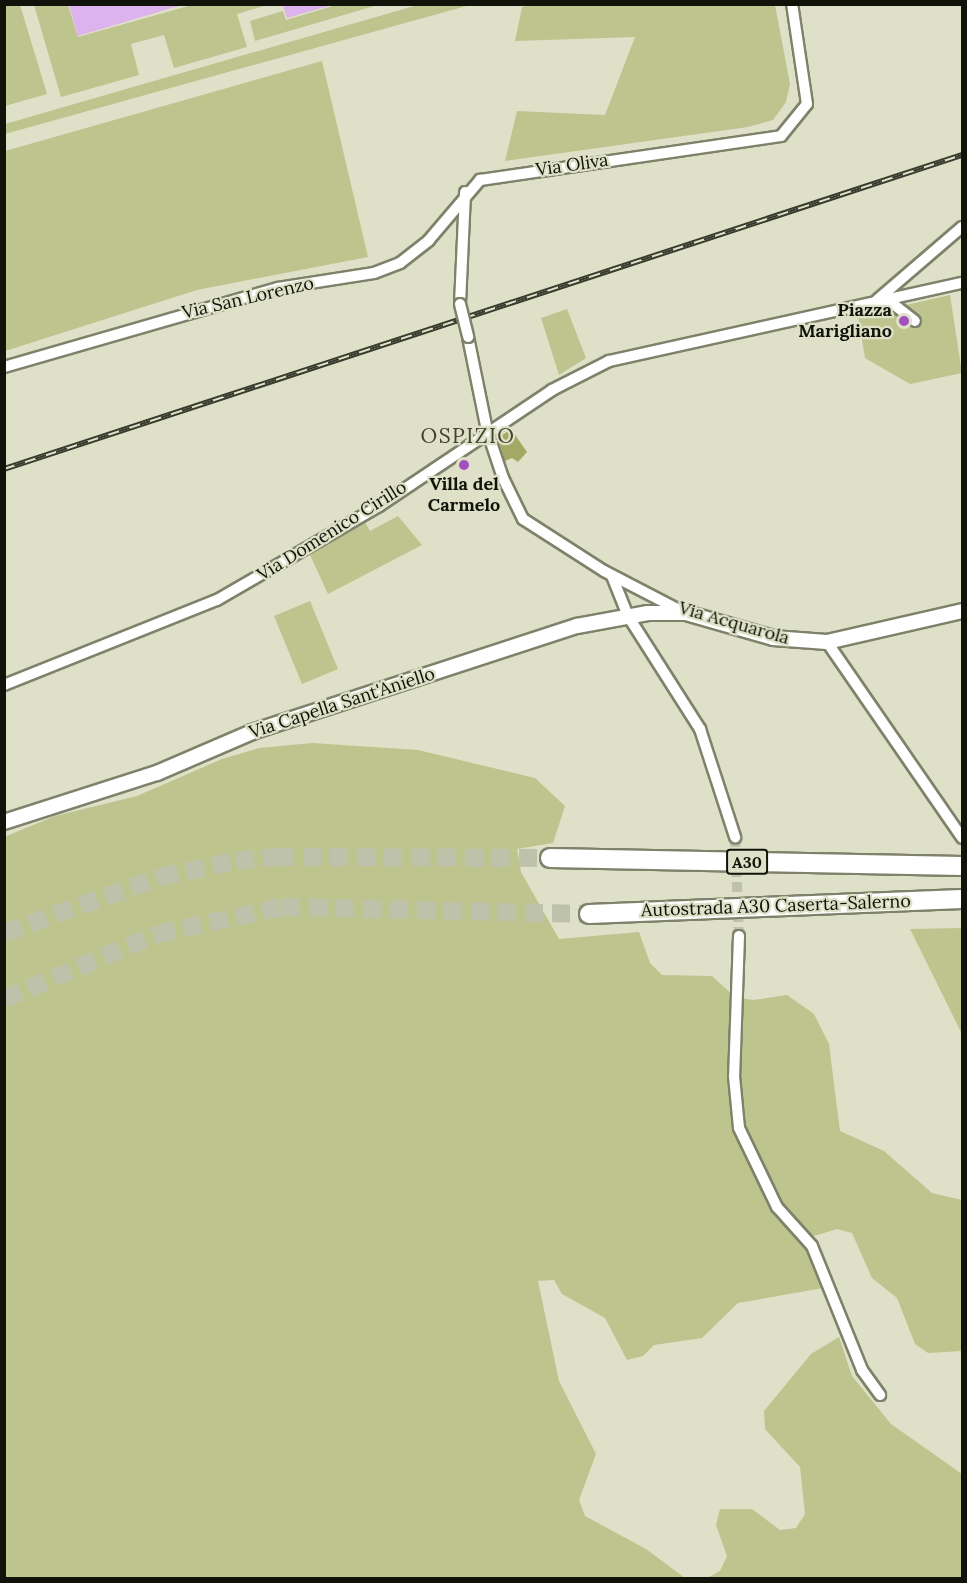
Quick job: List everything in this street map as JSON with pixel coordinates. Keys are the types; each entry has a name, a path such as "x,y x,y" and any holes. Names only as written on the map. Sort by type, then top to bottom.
{"highway":[{"name":"Autostrada A30 Caserta-Salerno","path":"550,858 963,866"},
{"name":"Autostrada A30 Caserta-Salerno","path":"589,914 957,899"}],"main road":[{"name":"Via Acquarola","path":"686,613 773,638 827,642 963,611"},
{"name":"Via Capella Sant'Aniello","path":"4,822 157,773 252,732 577,626 628,616 686,613"}],"street":[{"name":"Via Oliva","path":"465,192 480,180 500,175 781,136 807,104 792,4"},
{"path":"465,192 460,304 487,430"},
{"name":"Via San Lorenzo","path":"4,367 278,288 374,273 400,263 429,240 465,192"},
{"path":"874,303 963,227"},
{"name":"Via Domenico Cirillo","path":"4,685 217,600 380,506 487,430 609,361 963,283"},
{"path":"888,300 915,321"},
{"name":"Via Acquarola","path":"487,430 503,478 523,519 612,576 686,613"},
{"path":"612,576 628,616 700,729 735,837"},
{"path":"827,642 963,838"},
{"path":"739,936 734,1076 739,1128 757,1174 777,1207 812,1245 862,1370 880,1395"}],"green space":[{"path":"5,4 20,5 47,94 5,106"},
{"path":"421,4 470,5 5,134 5,124"},
{"path":"34,5 68,5 78,37 192,5 267,5 237,14 247,47 174,68 164,35 131,44 139,75 61,97"},
{"path":"336,5 378,5 255,41 250,21 283,11 286,20"},
{"path":"530,5 775,5 790,84 786,102 773,120 748,127 505,161 517,111 605,115 635,37 515,41 522,7"},
{"path":"322,61 368,257 197,290 5,351 5,151"},
{"path":"950,295 962,373 910,384 865,358 858,316"},
{"path":"567,309 586,358 559,375 541,318"},
{"path":"398,516 422,545 328,594 310,555 364,520 370,531"},
{"path":"310,601 338,669 302,684 274,616"},
{"path":"312,743 418,750 535,778 565,806 553,843 517,849 521,872 559,939 639,932 650,963 662,975 712,976 735,997 753,1000 787,995 814,1014 829,1044 840,1131 884,1151 932,1193 962,1200 962,1351 928,1353 915,1344 897,1298 872,1278 852,1233 837,1229 807,1238 818,1255 823,1288 738,1303 702,1338 654,1345 643,1356 627,1360 605,1318 562,1294 554,1280 538,1281 559,1381 596,1454 579,1500 585,1516 646,1549 685,1578 5,1578 4,837 55,816 137,796 222,759 259,748"},
{"path":"962,928 962,1034 910,929"},
{"path":"839,1337 852,1376 891,1424 962,1474 962,1578 707,1578 720,1571 727,1556 716,1525 720,1509 752,1509 780,1530 796,1528 805,1514 800,1467 765,1429 764,1411 811,1354"}],"shaded area":[{"path":"69,4 185,4 78,36 69,5"},
{"path":"283,4 332,5 287,18"}],"building":[{"path":"511,429 527,452 518,462 512,458 505,461 498,438"}],"tunnel":[{"path":"735,837 739,936"},
{"path":"4,933 160,877 236,861 276,857 550,858"},
{"path":"4,999 157,934 282,907 589,914"}],"railway":[{"path":"4,469 962,155"}],"place":[{"name":"Piazza Marigliano","path":"904,321"},
{"name":"Villa del Carmelo","path":"464,465"}],"district":[{"name":"OSPIZIO","path":"468,436"}]}
